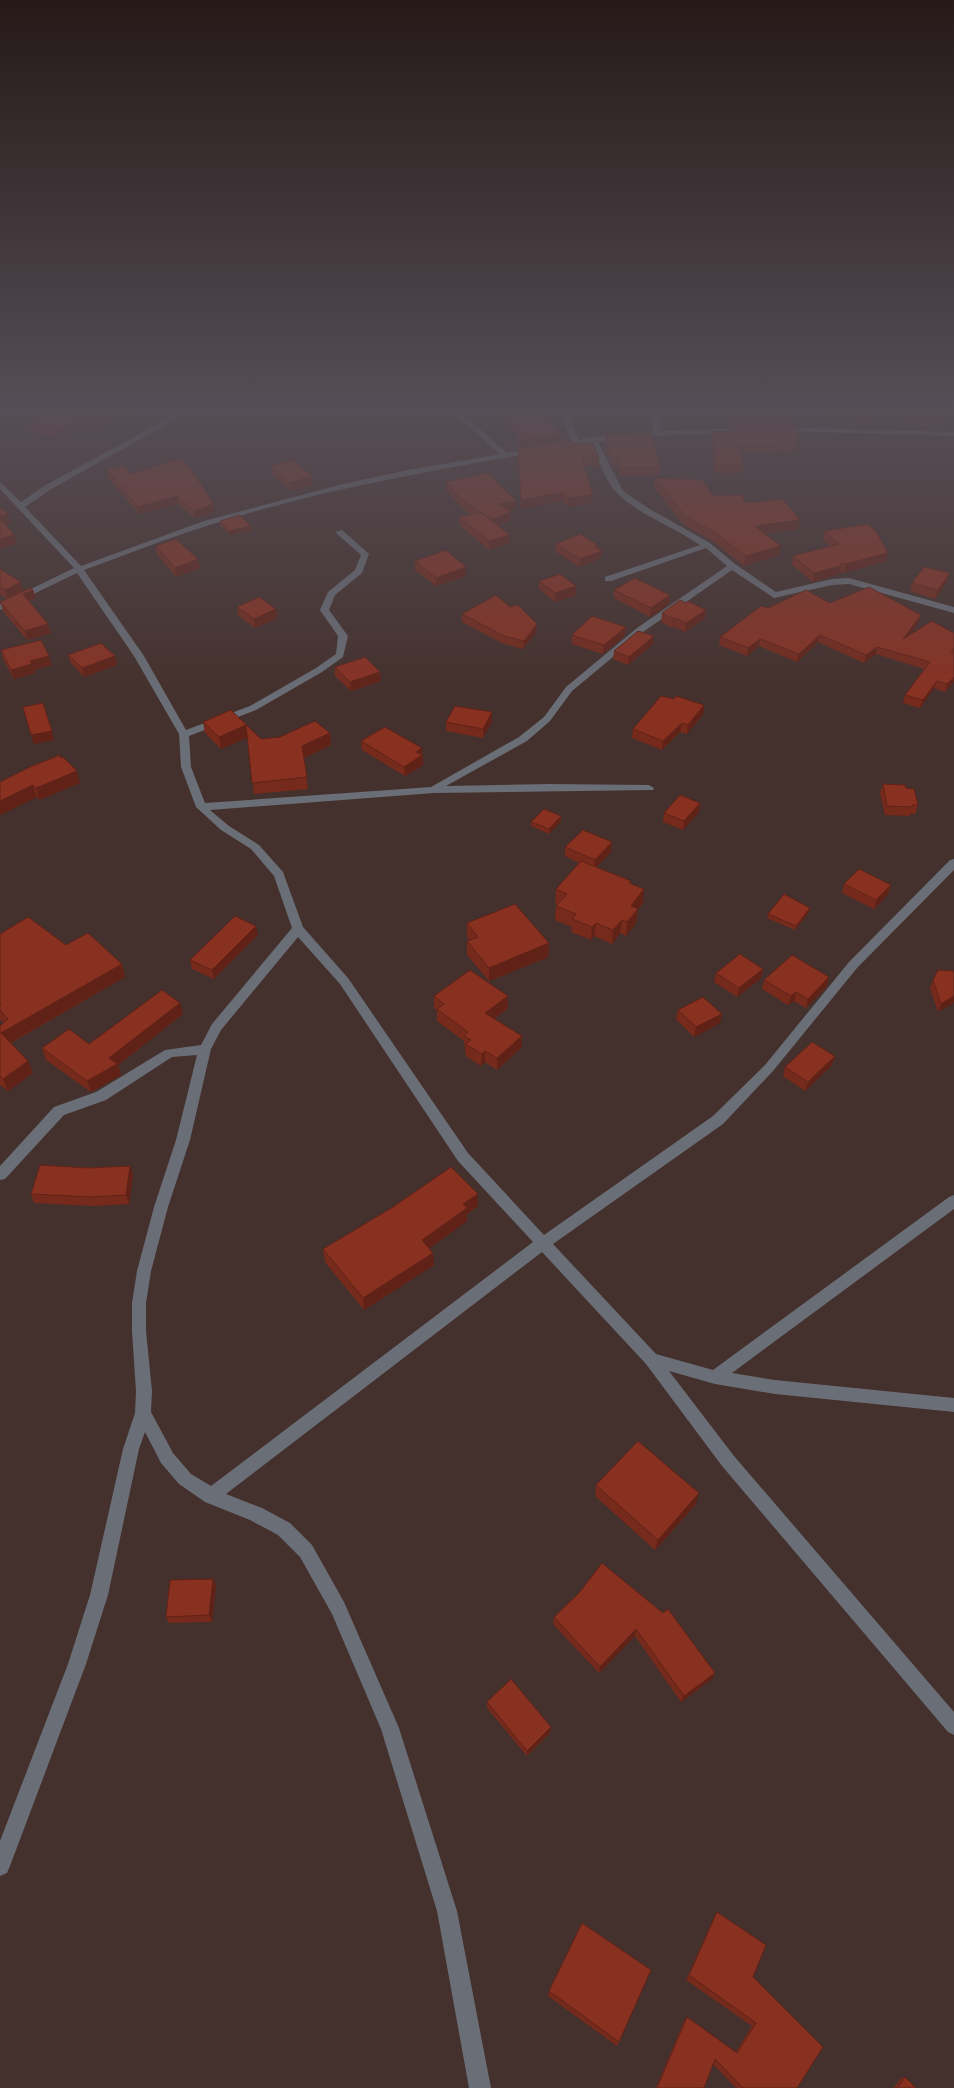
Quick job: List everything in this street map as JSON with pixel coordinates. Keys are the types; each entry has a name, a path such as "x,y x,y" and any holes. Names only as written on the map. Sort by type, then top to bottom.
{"street":[{"path":"21,506 79,569 139,656 184,734 186,767 201,808 225,828 255,847 279,875 298,929 344,981 463,1157 651,1359 728,1461 954,1726"},
{"path":"0,607 79,569 207,523 265,506"},
{"path":"640,506 707,545 732,566 774,595 832,582 849,581 954,610"},
{"path":"184,734 253,708 319,670 340,655 343,636 324,610 331,594 359,571 366,554 339,532"},
{"path":"608,579 707,545"},
{"path":"434,790 523,740 547,719 569,690 640,630 732,566"},
{"path":"201,808 434,790 549,787 649,788"},
{"path":"210,1496 543,1243 718,1120 769,1068 853,965 954,863"},
{"path":"0,1866 48,1744 93,1612 131,1449 143,1413 144,1391 139,1331 139,1303 144,1270 160,1206 183,1140 205,1049 216,1027 298,929"},
{"path":"0,1176 59,1111 101,1096 168,1054 205,1049"},
{"path":"715,1377 954,1201"},
{"path":"651,1359 715,1377 775,1387 954,1405"},
{"path":"143,1413 167,1458 185,1479 210,1496 256,1514 284,1528 306,1551 338,1608 390,1728 447,1910 480,2088"}],"building":[{"path":"189,506 207,506 194,511"},
{"path":"472,506 503,506 511,512 492,519"},
{"path":"677,506 789,506 800,520 755,526 781,546 746,556 715,533 684,515"},
{"path":"0,507 8,514 0,517"},
{"path":"481,512 510,535 489,541 459,517"},
{"path":"240,515 251,526 229,531 220,521"},
{"path":"0,518 14,535 0,539"},
{"path":"868,524 876,531 888,553 846,564 841,563 840,566 814,573 793,556 839,544 824,531"},
{"path":"580,534 598,545 595,547 602,551 580,559 556,544"},
{"path":"176,539 198,559 175,568 156,546"},
{"path":"446,550 466,567 436,578 415,561"},
{"path":"924,567 950,573 938,590 912,583"},
{"path":"0,569 21,582 5,590 0,587"},
{"path":"560,574 576,586 555,593 539,581"},
{"path":"635,578 670,595 651,608 614,590"},
{"path":"869,587 921,615 903,639 932,621 954,633 954,649 951,651 954,652 954,677 947,684 937,681 923,700 905,695 930,662 877,647 866,655 820,635 799,654 760,639 748,648 720,637 761,606 768,608 806,590 830,603"},
{"path":"30,588 33,590 23,594 48,624 25,631 0,602"},
{"path":"496,595 510,607 518,605 537,624 524,641 504,636 462,614"},
{"path":"259,597 276,609 254,619 237,607"},
{"path":"680,600 686,603 688,601 706,610 686,623 662,613"},
{"path":"592,616 626,627 604,645 572,635"},
{"path":"638,631 654,636 629,657 614,651"},
{"path":"41,640 49,656 30,661 32,664 11,670 1,650"},
{"path":"101,643 115,656 82,668 68,655"},
{"path":"365,657 380,672 350,682 335,667"},
{"path":"661,696 674,699 676,696 704,705 688,725 682,723 663,741 633,729"},
{"path":"43,703 52,731 31,735 23,707"},
{"path":"455,706 492,712 483,729 446,722"},
{"path":"231,710 261,739 280,737 315,721 330,733 302,746 307,777 252,783 246,725 219,737 203,722"},
{"path":"385,727 422,748 416,752 422,755 404,767 361,741"},
{"path":"60,755 77,771 36,788 33,785 0,801 0,782"},
{"path":"883,784 905,785 906,788 914,789 918,805 912,805 912,807 887,806"},
{"path":"680,795 700,803 684,821 664,813"},
{"path":"544,809 561,816 549,829 531,822"},
{"path":"583,830 612,842 595,860 565,847"},
{"path":"581,861 631,881 629,883 644,889 631,906 638,909 627,922 622,920 613,930 596,923 592,927 572,919 576,914 556,906 567,894 556,889"},
{"path":"859,869 891,885 876,900 844,884"},
{"path":"784,894 810,908 796,926 768,914"},
{"path":"515,904 549,943 489,968 467,941 478,937 467,923"},
{"path":"235,916 256,926 212,970 190,960"},
{"path":"28,917 66,945 88,933 122,964 1,1033 28,1061 3,1079 0,1076 0,1025 8,1019 0,1010 0,934"},
{"path":"740,954 763,969 739,988 716,973"},
{"path":"792,955 829,977 808,999 796,992 791,996 764,980"},
{"path":"470,970 508,996 485,1013 522,1036 497,1058 485,1051 482,1054 465,1044 471,1040 464,1036 468,1032 437,1009 444,1004 434,996"},
{"path":"938,970 954,971 954,996 941,1004 933,980"},
{"path":"162,990 180,1003 109,1058 117,1064 87,1081 42,1048 69,1029 89,1044"},
{"path":"703,997 722,1014 696,1027 678,1010"},
{"path":"812,1042 835,1056 808,1082 785,1067"},
{"path":"40,1165 89,1168 130,1166 126,1195 91,1197 31,1194"},
{"path":"451,1167 478,1194 463,1204 467,1208 422,1240 433,1253 363,1298 323,1249 393,1207"},
{"path":"638,1441 699,1493 658,1540 596,1485"},
{"path":"602,1563 663,1613 668,1609 715,1673 684,1696 636,1629 600,1667 554,1617 579,1593"},
{"path":"213,1579 209,1615 166,1617 170,1580"},
{"path":"511,1679 551,1727 527,1751 487,1702"},
{"path":"717,1912 766,1945 753,1977 823,2047 797,2088 743,2088 715,2059 704,2088 657,2088 687,2017 737,2053 756,2023 689,1975"},
{"path":"582,1923 651,1970 619,2042 549,1991"},
{"path":"905,2077 916,2088 898,2088"}]}
